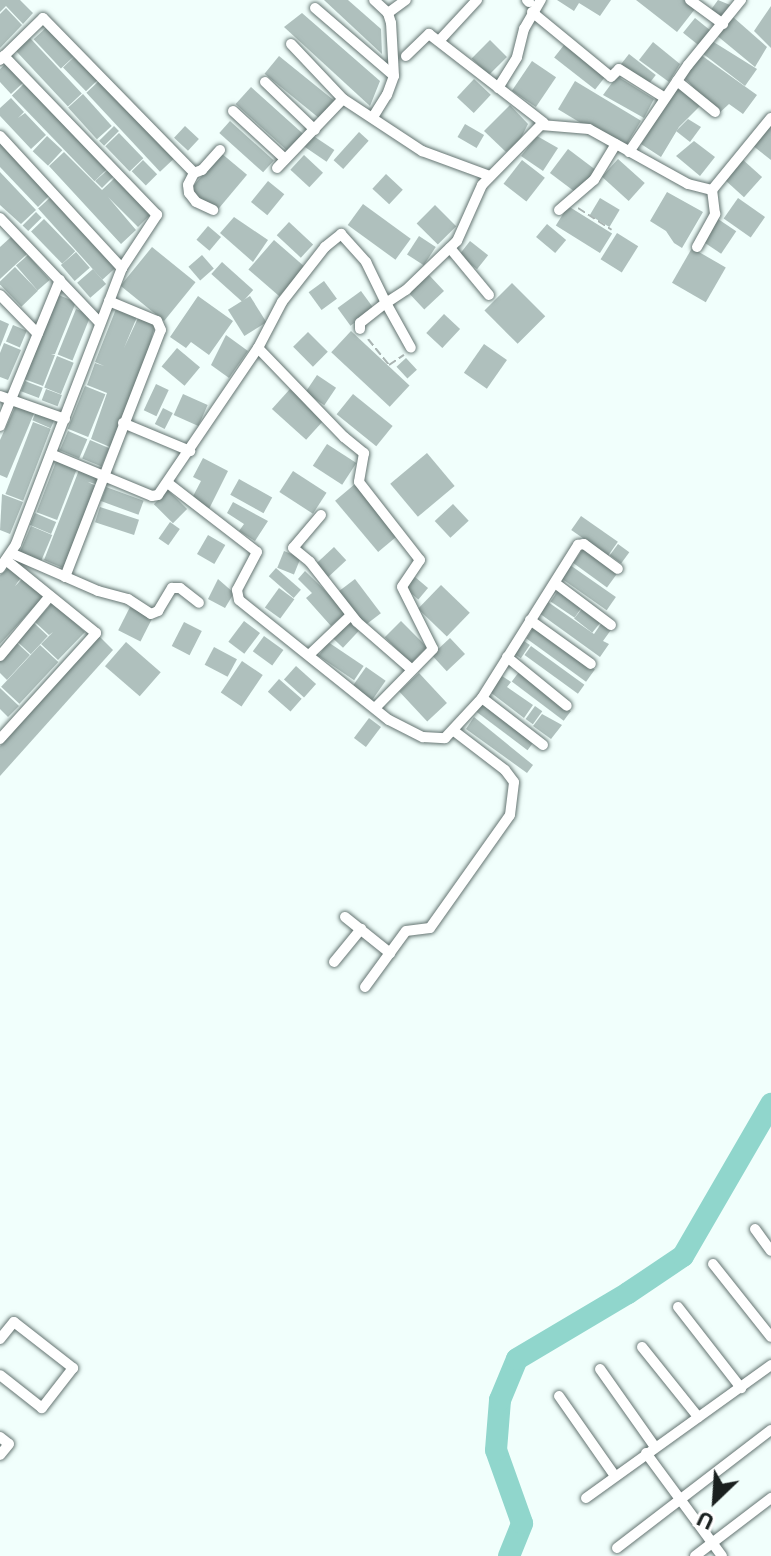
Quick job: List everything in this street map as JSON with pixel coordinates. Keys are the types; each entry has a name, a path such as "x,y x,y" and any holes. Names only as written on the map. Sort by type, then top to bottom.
{"street":[{"path":"373,117 387,95 394,76 393,33 388,13 374,0"},
{"path":"388,13 406,0"},
{"path":"439,41 477,0"},
{"path":"690,0 723,24"},
{"path":"629,152 677,81 741,0"},
{"path":"498,88 517,57 532,3 611,77 619,69 665,98"},
{"path":"315,8 394,76"},
{"path":"6,561 65,419 122,268 157,213 2,58 39,18 47,20 194,173"},
{"path":"406,56 429,34 544,123 589,129 688,184 712,190"},
{"path":"291,44 343,99 422,151 490,176"},
{"path":"677,81 715,112"},
{"path":"265,82 315,130"},
{"path":"277,168 343,99"},
{"path":"233,111 285,159"},
{"path":"697,247 715,214 712,190 771,118"},
{"path":"360,329 360,323 406,290 450,248 466,229 478,192 490,176 544,123"},
{"path":"0,136 122,268"},
{"path":"559,210 594,180 616,144"},
{"path":"213,210 196,202 189,193 188,185 194,173 202,170 220,150"},
{"path":"0,218 100,323"},
{"path":"51,454 152,496 169,484 258,348 282,302 309,265 341,234 366,262 411,348"},
{"path":"450,248 489,295"},
{"path":"0,426 60,280"},
{"path":"0,295 38,334"},
{"path":"65,577 160,326 109,301"},
{"path":"258,348 344,437 364,453 359,482 420,560 402,587 419,628 434,647 375,708"},
{"path":"0,396 65,419"},
{"path":"123,423 190,451"},
{"path":"169,484 256,550 237,597 375,708 414,735 445,738 454,731 482,698 581,544 618,569"},
{"path":"321,515 293,548 310,562 351,615 411,669"},
{"path":"6,561 128,599 151,614 158,611 172,588 180,588 199,603"},
{"path":"0,739 96,633 6,561"},
{"path":"555,583 611,625"},
{"path":"0,656 50,596"},
{"path":"309,655 351,615"},
{"path":"530,620 591,664"},
{"path":"507,657 567,706"},
{"path":"482,698 543,745"},
{"path":"365,987 410,928 430,928 510,815 514,782 505,770 454,731"},
{"path":"345,917 390,953"},
{"path":"334,962 361,929"},
{"path":"755,1229 771,1251"},
{"path":"713,1264 771,1337"},
{"path":"678,1307 741,1388"},
{"path":"0,1339 14,1322 73,1368 42,1408 0,1375"},
{"path":"642,1347 698,1417"},
{"path":"586,1498 771,1365"},
{"path":"600,1369 678,1500 722,1556"},
{"path":"559,1396 615,1476"},
{"path":"617,1548 771,1430"},
{"path":"0,1437 9,1444 0,1455"},
{"path":"695,1556 771,1498"}],"path":[{"path":"571,202 612,230"},
{"path":"360,329 392,366 411,348"}],"building":[{"path":"0,0 20,0 33,13 23,24 6,6 0,12"},
{"path":"324,0 348,0 381,29 382,54"},
{"path":"557,0 611,0 600,16 579,3 574,11"},
{"path":"636,0 684,0 695,9 677,32"},
{"path":"718,0 730,5 719,19 710,11"},
{"path":"771,6 771,48 754,31"},
{"path":"6,8 22,25 0,48 0,14"},
{"path":"302,13 380,81 370,106 284,27"},
{"path":"733,17 767,47 755,67 715,34"},
{"path":"695,18 712,32 700,47 683,33"},
{"path":"49,25 76,54 61,69 34,39"},
{"path":"30,38 82,94 68,107 16,51"},
{"path":"490,40 507,57 489,75 472,58"},
{"path":"712,41 757,69 745,86 702,53"},
{"path":"653,42 680,64 669,82 639,60"},
{"path":"564,45 605,77 595,90 554,58"},
{"path":"629,54 656,75 648,85 621,64"},
{"path":"76,55 99,79 86,91 63,68"},
{"path":"701,55 757,95 743,114 729,104 717,115 685,78"},
{"path":"279,56 335,101 320,119 265,74"},
{"path":"9,61 26,80 11,94 0,82 0,69"},
{"path":"532,61 556,77 536,107 512,91"},
{"path":"617,76 654,99 644,118 603,95"},
{"path":"101,79 175,158 160,172 86,93"},
{"path":"474,79 491,95 474,113 457,97"},
{"path":"27,81 110,167 95,181 12,96"},
{"path":"575,81 641,121 624,149 558,109"},
{"path":"680,83 703,103 679,127 661,157 641,144"},
{"path":"251,87 305,136 290,153 236,104"},
{"path":"83,94 112,126 97,139 68,107"},
{"path":"11,98 24,112 18,118 25,113 46,135 31,149 0,116 0,108"},
{"path":"510,105 528,124 520,140 506,152 484,131"},
{"path":"688,119 701,127 690,142 676,131"},
{"path":"230,121 274,160 263,172 219,133"},
{"path":"771,121 771,160 752,145"},
{"path":"465,124 484,135 477,148 458,137"},
{"path":"114,126 119,131 104,146 99,141"},
{"path":"185,126 199,139 188,151 174,138"},
{"path":"359,132 369,141 343,169 334,160"},
{"path":"119,133 143,158 130,171 105,146"},
{"path":"312,135 334,150 327,162 304,147"},
{"path":"47,136 62,150 48,166 33,151"},
{"path":"537,136 558,148 543,171 521,156"},
{"path":"0,139 51,194 38,207 0,167"},
{"path":"694,141 715,157 700,176 676,156"},
{"path":"568,149 595,169 577,193 550,173"},
{"path":"64,152 102,190 118,175 154,211 138,227 108,197 136,230 121,244 49,166"},
{"path":"221,153 247,175 216,212 190,190"},
{"path":"304,155 323,173 309,187 290,170"},
{"path":"618,159 645,183 629,201 602,177"},
{"path":"742,159 762,177 744,197 724,179"},
{"path":"143,160 157,174 146,185 132,171"},
{"path":"522,160 545,178 526,201 504,184"},
{"path":"111,167 117,173 102,188 95,181"},
{"path":"0,172 36,210 21,224 0,205"},
{"path":"386,174 403,190 389,204 372,189"},
{"path":"268,181 284,194 267,215 251,202"},
{"path":"667,192 703,212 682,248 666,231 650,221"},
{"path":"53,195 117,266 102,280 38,208"},
{"path":"600,198 620,210 609,227 590,215"},
{"path":"738,198 765,217 751,237 724,218"},
{"path":"363,204 411,239 395,260 348,225"},
{"path":"435,205 456,226 438,245 417,223"},
{"path":"568,206 612,234 600,253 556,226"},
{"path":"36,212 42,218 28,231 23,225"},
{"path":"234,217 268,240 253,262 220,233"},
{"path":"44,219 75,251 62,264 31,232"},
{"path":"718,219 736,231 721,254 703,241"},
{"path":"289,222 313,245 301,258 277,235"},
{"path":"547,224 566,240 555,253 536,237"},
{"path":"208,226 221,237 209,251 196,240"},
{"path":"617,233 638,246 622,273 601,259"},
{"path":"419,236 436,247 424,265 407,254"},
{"path":"11,237 27,254 0,279 0,247"},
{"path":"274,240 305,267 279,296 248,269"},
{"path":"470,241 488,255 477,269 459,255"},
{"path":"152,247 196,282 164,321 121,286"},
{"path":"692,248 726,268 706,302 672,283"},
{"path":"76,252 90,268 75,281 61,265"},
{"path":"28,255 50,280 38,290 16,265"},
{"path":"202,255 214,269 200,280 188,267"},
{"path":"222,262 253,290 243,302 211,274"},
{"path":"15,267 38,291 21,307 0,285"},
{"path":"93,269 106,284 90,298 77,283"},
{"path":"429,275 444,291 424,310 409,293"},
{"path":"324,281 337,299 322,310 309,292"},
{"path":"512,283 545,316 518,344 484,311"},
{"path":"361,291 374,309 350,326 338,308"},
{"path":"56,294 76,302 55,354 51,354 55,355 43,386 24,379"},
{"path":"198,296 233,321 209,355 191,342 186,348 170,337"},
{"path":"250,296 266,322 244,336 228,310"},
{"path":"76,309 91,315 72,360 58,354"},
{"path":"116,309 137,317 124,348 138,318 155,325 148,352 110,447 91,439 107,393 87,385 95,363 104,366 95,362"},
{"path":"444,314 460,329 442,348 426,333"},
{"path":"0,320 9,324 0,347"},
{"path":"13,325 27,331 20,347 6,342"},
{"path":"351,331 410,386 390,407 331,352"},
{"path":"308,332 328,352 313,367 293,347"},
{"path":"226,335 248,351 229,378 211,365"},
{"path":"4,343 21,350 8,380 0,377 0,353"},
{"path":"484,344 507,360 487,389 464,373"},
{"path":"177,348 200,367 185,386 162,366"},
{"path":"57,356 74,363 61,394 44,388"},
{"path":"406,358 417,370 407,379 396,367"},
{"path":"317,375 336,388 324,405 305,392"},
{"path":"25,381 43,388 39,398 21,391"},
{"path":"156,384 169,390 156,416 144,410"},
{"path":"85,386 105,394 88,437 68,429"},
{"path":"46,389 62,395 58,406 42,400"},
{"path":"290,389 324,420 306,440 272,409"},
{"path":"183,394 208,405 198,426 174,415"},
{"path":"353,394 393,426 376,446 337,414"},
{"path":"17,403 35,411 7,478 0,475 0,440"},
{"path":"163,408 173,413 165,429 155,424"},
{"path":"36,412 54,420 51,428 32,420"},
{"path":"33,422 51,429 23,501 5,494"},
{"path":"68,431 87,439 79,459 60,450"},
{"path":"90,440 109,448 102,467 82,458"},
{"path":"327,444 356,463 342,485 313,466"},
{"path":"427,453 455,486 418,517 390,484"},
{"path":"203,458 228,471 209,509 191,500 201,481 193,477"},
{"path":"57,459 78,467 57,520 37,512"},
{"path":"79,470 99,478 96,484 88,482 96,486 63,568 44,560"},
{"path":"293,471 327,493 313,514 279,492"},
{"path":"239,479 272,497 264,513 230,495"},
{"path":"355,484 398,535 378,552 335,501"},
{"path":"106,487 144,501 138,515 101,501"},
{"path":"168,490 187,509 173,523 154,504"},
{"path":"2,494 23,502 10,534 0,530"},
{"path":"233,502 268,521 255,541 239,531 244,524 227,513"},
{"path":"453,504 469,521 450,538 435,521"},
{"path":"100,507 139,520 134,535 95,522"},
{"path":"35,513 56,522 51,534 30,525"},
{"path":"581,516 618,542 608,556 571,530"},
{"path":"170,522 180,529 168,545 159,538"},
{"path":"31,526 52,535 41,561 20,552"},
{"path":"208,535 225,545 214,564 197,554"},
{"path":"618,544 629,552 621,564 610,555"},
{"path":"334,547 346,560 328,577 316,564"},
{"path":"583,549 617,574 607,587 573,563"},
{"path":"284,551 301,558 294,574 277,568"},
{"path":"570,565 616,597 607,610 561,578"},
{"path":"11,566 22,576 15,586 24,577 44,596 0,644 0,575"},
{"path":"276,568 301,590 294,598 269,576"},
{"path":"305,571 347,612 331,626 306,598 312,593 298,579"},
{"path":"415,577 428,588 418,599 405,588"},
{"path":"218,579 234,593 225,608 208,599"},
{"path":"355,579 381,613 364,626 338,592"},
{"path":"441,585 470,613 447,637 418,609"},
{"path":"279,588 294,599 280,619 265,607"},
{"path":"559,589 583,605 575,618 551,601"},
{"path":"53,602 85,632 58,660 41,644 53,632 49,635 35,622"},
{"path":"548,602 594,634 603,621 613,627 603,641 609,644 600,657 539,613"},
{"path":"584,606 602,620 592,633 574,619"},
{"path":"130,607 152,618 140,642 118,630"},
{"path":"347,620 359,631 343,648 331,637"},
{"path":"244,621 260,633 244,654 228,642"},
{"path":"401,621 427,647 411,663 385,637"},
{"path":"184,622 202,631 190,655 172,646"},
{"path":"34,623 48,636 31,654 17,641"},
{"path":"535,626 595,669 586,682 526,638"},
{"path":"97,634 113,650 0,776 0,746"},
{"path":"264,636 283,650 272,665 253,651"},
{"path":"450,638 465,654 447,671 432,655"},
{"path":"524,641 530,645 521,658 515,654"},
{"path":"126,642 161,672 140,696 105,666"},
{"path":"328,642 364,666 354,680 318,656"},
{"path":"17,643 30,655 7,680 0,673 0,661"},
{"path":"40,645 58,662 19,704 1,687"},
{"path":"531,646 584,685 578,694 525,655"},
{"path":"214,647 237,659 228,677 205,665"},
{"path":"242,661 263,675 241,706 221,693"},
{"path":"296,666 316,684 304,697 284,679"},
{"path":"366,667 386,681 371,701 352,687"},
{"path":"519,672 571,711 564,721 512,682"},
{"path":"419,673 447,703 427,721 399,691"},
{"path":"502,676 511,682 507,687 533,705 524,718 490,692"},
{"path":"279,679 302,699 290,712 268,692"},
{"path":"0,688 19,706 8,717 0,709"},
{"path":"483,703 534,742 527,750 476,712"},
{"path":"535,706 542,711 533,724 526,719"},
{"path":"542,714 562,725 551,739 533,726"},
{"path":"474,717 533,765 527,773 466,729"},
{"path":"369,718 381,727 366,747 354,738"}],"waterway":[{"path":"509,1556 522,1523 496,1450 500,1400 517,1359 628,1293 683,1256 771,1104"}]}
